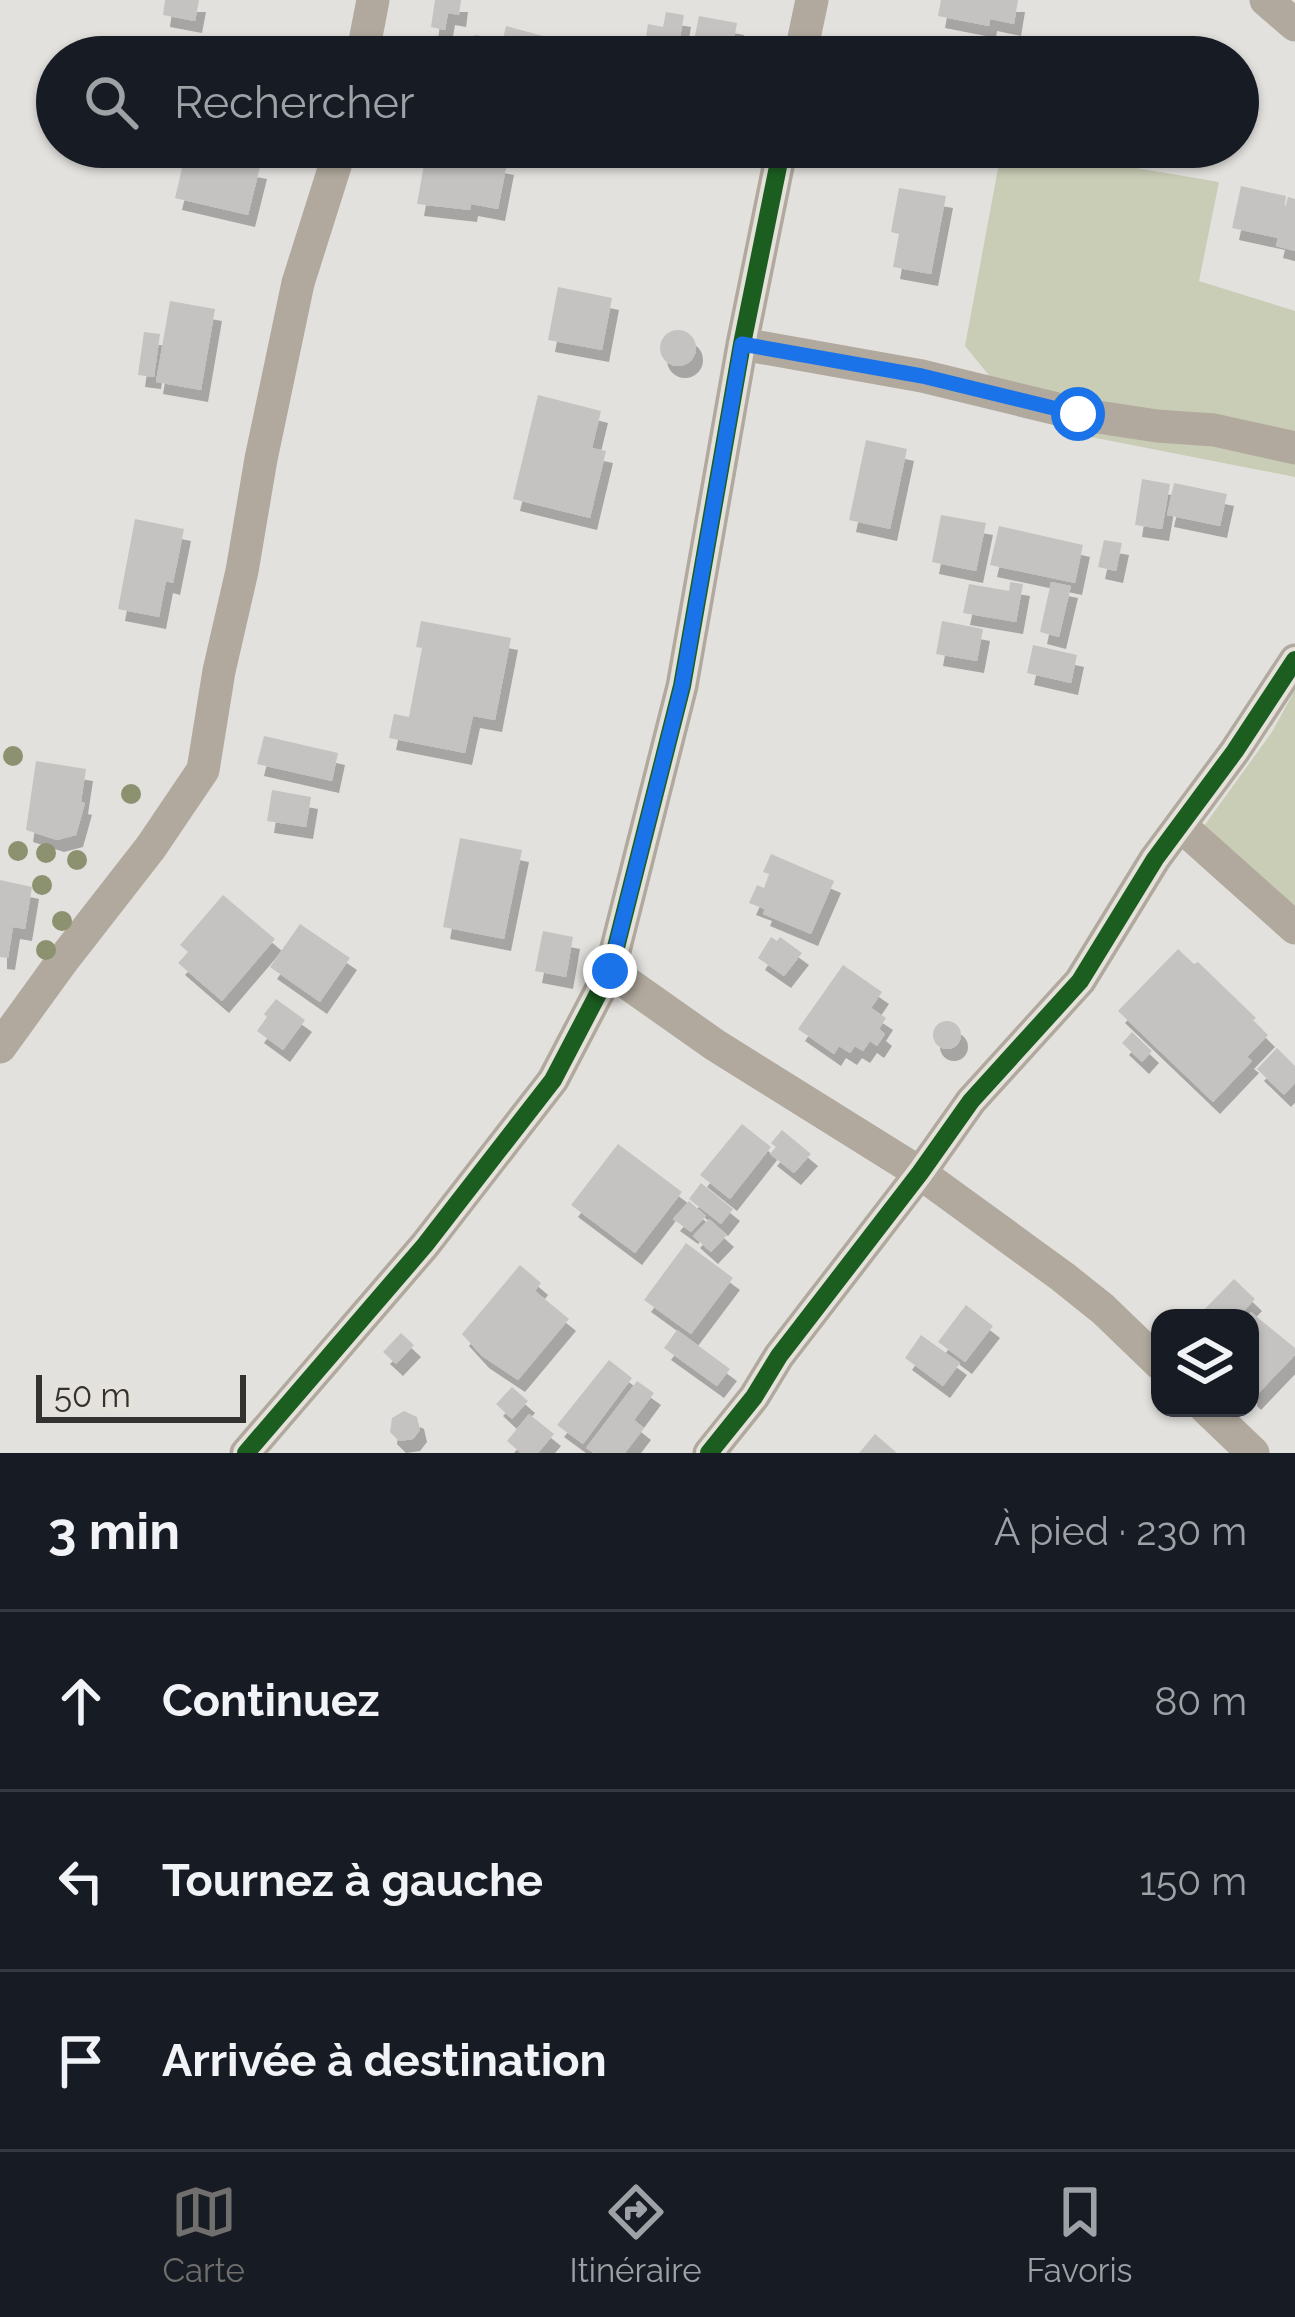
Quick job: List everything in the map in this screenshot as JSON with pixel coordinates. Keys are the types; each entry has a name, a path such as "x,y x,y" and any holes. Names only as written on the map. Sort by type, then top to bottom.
{"street":[{"path":"366,36 373,0"},
{"path":"804,36 812,0"},
{"path":"1266,0 1295,25"},
{"path":"0,1047 203,770 298,283 334,168"},
{"path":"246,1453 425,1245 553,1080 610,971 682,686 778,168"},
{"path":"742,344 922,376 1078,414 1214,430 1295,448"},
{"path":"709,1453 971,1101 1080,981 1155,859 1295,660"},
{"path":"1181,826 1295,928"},
{"path":"610,971 715,1045 920,1173 1063,1277 1151,1355"},
{"path":"1215,1417 1253,1453"}],"green space":[{"path":"998,168 1136,168 1219,182 1199,281 1295,311 1295,477 1091,437 992,379 965,346"},
{"path":"1295,690 1295,928 1196,837 1272,732"}],"building":[{"path":"165,0 199,0 195,21 163,15"},
{"path":"435,0 461,0 459,15 448,13 445,30 431,27"},
{"path":"941,0 1018,0 1014,24 990,19 989,26 938,16"},
{"path":"666,12 684,15 680,36 646,36 648,24 663,27"},
{"path":"699,16 737,23 735,36 695,36"},
{"path":"506,26 543,36 504,36"},
{"path":"182,168 260,168 248,215 175,198"},
{"path":"423,168 506,168 498,209 417,204"},
{"path":"1241,186 1286,196 1284,212 1288,197 1295,199 1295,251 1276,246 1278,238 1232,228"},
{"path":"899,188 946,196 931,274 893,267 899,234 891,232"},
{"path":"558,287 612,298 602,350 548,340"},
{"path":"170,301 215,309 201,390 156,382"},
{"path":"678,330 691,335 696,348 691,361 678,366 665,361 660,348 665,335"},
{"path":"144,332 160,334 154,377 138,375"},
{"path":"538,395 601,411 592,448 606,451 590,518 513,499"},
{"path":"866,440 907,449 890,529 849,520"},
{"path":"1142,479 1170,484 1162,529 1135,525"},
{"path":"1174,483 1227,494 1220,526 1167,515"},
{"path":"941,515 986,523 976,571 932,562"},
{"path":"135,519 184,529 173,583 166,581 159,617 118,609"},
{"path":"999,526 1083,545 1075,583 990,565"},
{"path":"1104,540 1122,543 1116,571 1098,567"},
{"path":"1010,582 1023,584 1016,622 963,613 969,584 1009,591"},
{"path":"1051,582 1071,586 1059,637 1040,632"},
{"path":"421,621 511,638 495,720 473,716 465,753 389,738 394,714 409,717 422,648 416,647"},
{"path":"942,621 983,629 977,661 936,654"},
{"path":"1033,645 1077,655 1071,683 1027,673"},
{"path":"264,736 338,753 332,781 257,764"},
{"path":"36,761 86,769 81,802 85,803 76,835 57,840 26,830"},
{"path":"272,790 311,797 306,827 267,821"},
{"path":"460,838 522,850 504,939 443,927"},
{"path":"771,854 834,881 811,934 749,903 757,885 764,888 769,874 763,872"},
{"path":"0,880 32,887 25,929 13,927 8,958 0,957"},
{"path":"223,895 275,939 222,1001 178,963 188,952 180,945"},
{"path":"300,924 350,958 320,1002 270,967"},
{"path":"543,931 573,937 566,977 535,971"},
{"path":"771,937 777,941 780,937 802,953 784,976 758,958"},
{"path":"1178,949 1194,964 1198,962 1268,1035 1247,1057 1252,1061 1213,1102 1118,1011"},
{"path":"843,965 882,992 871,1008 886,1018 879,1029 885,1034 877,1046 870,1041 863,1051 855,1046 850,1053 839,1046 834,1054 798,1029"},
{"path":"276,999 305,1020 283,1050 257,1031"},
{"path":"947,1021 957,1025 961,1035 957,1045 947,1049 937,1045 933,1035 937,1025"},
{"path":"1132,1032 1152,1051 1142,1062 1122,1043"},
{"path":"1277,1048 1295,1066 1295,1083 1284,1095 1257,1069"},
{"path":"742,1124 771,1147 730,1199 700,1175"},
{"path":"782,1130 811,1154 794,1173 770,1154 776,1147 771,1143"},
{"path":"618,1144 682,1192 635,1253 571,1205"},
{"path":"701,1183 733,1209 721,1224 689,1199"},
{"path":"689,1201 706,1216 691,1232 673,1219"},
{"path":"709,1219 727,1235 711,1252 693,1236"},
{"path":"686,1243 733,1278 691,1334 644,1300"},
{"path":"520,1265 541,1283 535,1291 569,1319 518,1380 482,1356 462,1334"},
{"path":"1234,1279 1255,1299 1246,1309 1205,1309"},
{"path":"966,1305 993,1326 965,1362 938,1342"},
{"path":"1259,1319 1295,1348 1295,1355 1259,1393"},
{"path":"677,1330 730,1369 717,1386 664,1348"},
{"path":"401,1333 414,1345 396,1364 383,1352"},
{"path":"921,1335 960,1363 943,1386 905,1358"},
{"path":"609,1360 632,1378 583,1444 557,1425"},
{"path":"637,1381 654,1393 634,1420 644,1428 625,1453 594,1453 586,1448"},
{"path":"512,1387 528,1401 512,1419 496,1404"},
{"path":"404,1411 417,1417 420,1430 413,1439 399,1441 390,1432 392,1418"},
{"path":"529,1414 554,1434 538,1453 521,1453 507,1441"},
{"path":"875,1434 897,1453 859,1453"}],"cycle path":[{"path":"246,1453 425,1245 553,1080 610,971 682,686 778,168"},
{"path":"709,1453 971,1101 1080,981 1155,859 1295,660"}],"route":[{"path":"610,971 682,686 742,344 922,376 1078,414"}]}
